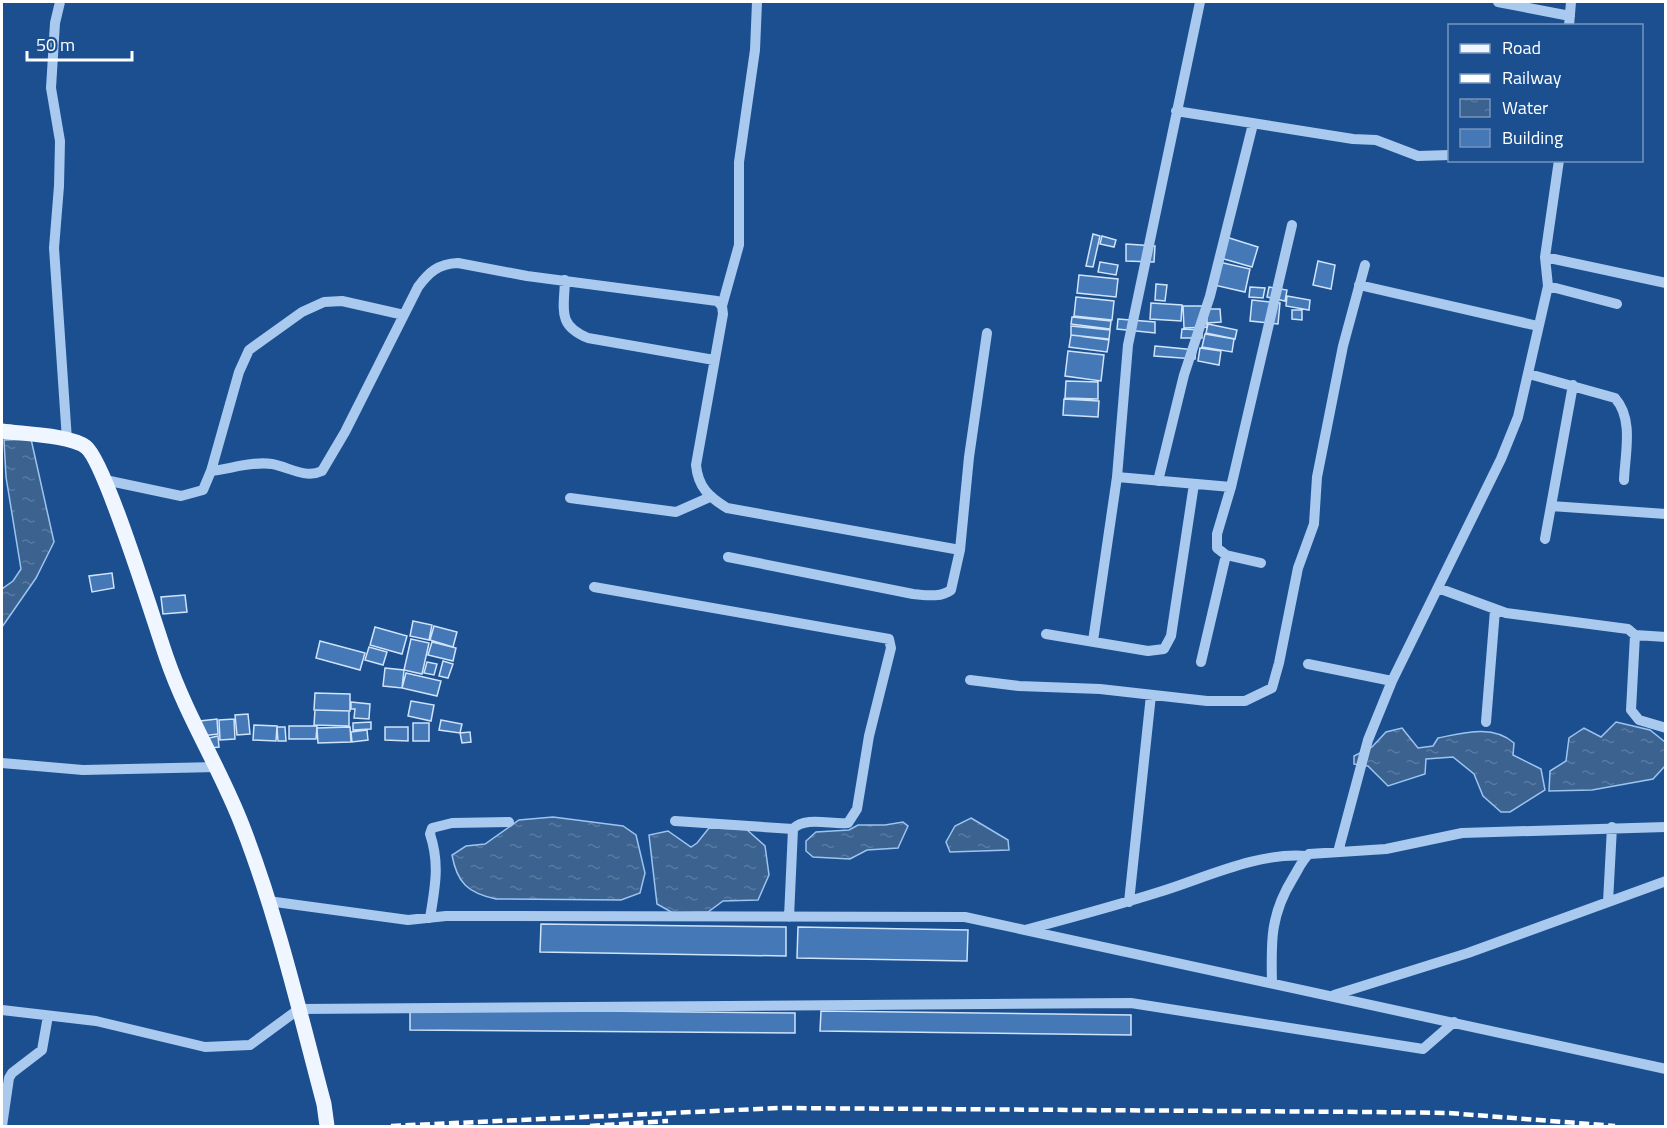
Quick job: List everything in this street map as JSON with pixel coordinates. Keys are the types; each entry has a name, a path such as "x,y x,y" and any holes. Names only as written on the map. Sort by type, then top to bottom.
{"main road":[{"path":"2,431 61,439 86,447 105,480 168,663 190,718 217,767 242,825 268,901 299,1009 324,1104 327,1126"}],"street":[{"path":"60,2 55,23 51,88 60,141 60,186 54,248 61,439"},
{"path":"758,2 755,50 739,162 739,245 722,306 723,314 696,465 700,485 710,497 727,508 960,550"},
{"path":"1093,641 1117,477 1128,345 1200,2"},
{"path":"1498,2 1570,21 1570,2"},
{"path":"1176,111 1353,139 1376,140 1418,156 1448,155"},
{"path":"1158,481 1184,375 1209,296 1253,124"},
{"path":"1338,852 1368,740 1392,681 1501,459 1518,417 1548,286 1545,257 1559,162"},
{"path":"1261,562 1226,555 1217,548 1217,534 1231,487 1292,225"},
{"path":"1545,257 1665,283"},
{"path":"211,471 272,464 311,474 322,471 345,432 404,315 427,275 446,263 717,300 722,306"},
{"path":"970,680 1207,701 1245,701 1272,688 1280,663 1298,568 1314,524 1317,477 1343,346 1365,265"},
{"path":"565,280 564,317 567,326 574,332 588,338 714,360"},
{"path":"1359,285 1538,326"},
{"path":"1548,286 1617,304"},
{"path":"105,480 181,496 202,490 211,471 239,372 249,350 307,308 324,302 342,301 404,315"},
{"path":"728,557 913,594 934,596 951,590 960,550 987,333"},
{"path":"1529,374 1615,398 1624,408 1626,423 1624,480"},
{"path":"1545,539 1573,385"},
{"path":"1117,477 1231,487"},
{"path":"1046,634 1148,651 1164,649 1171,636 1194,484"},
{"path":"570,498 676,512 710,497"},
{"path":"1551,506 1665,514"},
{"path":"1201,662 1226,555"},
{"path":"594,586 889,639 891,648 869,736 854,818 848,823 836,825 806,822 797,824 793,829 789,917"},
{"path":"1438,588 1495,610 1611,625 1628,629 1635,635 1665,637"},
{"path":"1486,722 1495,610"},
{"path":"1635,635 1631,710 1639,720 1665,728"},
{"path":"1308,664 1392,681"},
{"path":"1129,902 1151,695"},
{"path":"2,763 82,770 217,767"},
{"path":"675,821 793,829"},
{"path":"430,918 438,876 436,852 430,834 432,828 452,823 509,822"},
{"path":"1608,902 1612,827"},
{"path":"1022,931 1129,902 1254,861 1293,855 1306,856 1386,849 1462,832 1665,827"},
{"path":"1272,983 1271,943 1275,913 1306,856"},
{"path":"1332,996 1468,953 1665,881"},
{"path":"268,901 408,920 430,918 965,917 1665,1069"},
{"path":"2,1010 96,1021 205,1047 250,1045 299,1009 1131,1003 1423,1049 1454,1023"},
{"path":"2,1126 9,1078 12,1073 42,1050 48,1017"}],"water":[{"path":"31,439 54,542 36,578 2,627 2,589 13,581 21,569 6,477 4,440"},
{"path":"1616,722 1650,730 1665,742 1665,766 1653,779 1592,790 1549,791 1550,771 1566,761 1569,738 1584,728 1601,737"},
{"path":"1402,728 1418,748 1433,746 1438,738 1467,732 1487,732 1506,737 1514,743 1513,755 1541,769 1545,790 1510,812 1501,812 1483,796 1474,774 1453,757 1426,759 1425,774 1388,786 1368,766 1354,764 1354,756 1372,747 1386,732"},
{"path":"553,817 623,826 636,835 645,873 640,893 621,900 496,899 478,894 461,880 452,855 466,846 485,844 519,820"},
{"path":"971,818 1008,840 1009,850 950,852 946,842 955,826"},
{"path":"903,822 908,826 898,848 867,850 850,859 813,857 806,851 806,841 816,832 849,830 858,825"},
{"path":"709,828 746,829 765,846 769,875 758,900 723,901 708,912 673,913 657,904 649,835 668,831 691,847"}],"building":[{"path":"1093,234 1100,236 1093,267 1086,266"},
{"path":"1102,236 1116,240 1114,247 1100,244"},
{"path":"1223,236 1258,247 1252,267 1217,257"},
{"path":"1126,244 1155,246 1154,262 1126,261"},
{"path":"1318,261 1335,265 1331,289 1313,285"},
{"path":"1100,262 1118,265 1116,275 1098,272"},
{"path":"1219,262 1250,269 1245,292 1214,285"},
{"path":"1079,275 1118,279 1116,297 1077,293"},
{"path":"1156,284 1167,285 1165,301 1155,300"},
{"path":"1250,287 1265,288 1263,298 1249,297"},
{"path":"1269,287 1287,290 1285,301 1267,297"},
{"path":"1287,296 1310,300 1309,310 1286,306"},
{"path":"1076,297 1114,301 1112,320 1074,316"},
{"path":"1252,300 1280,303 1278,324 1250,321"},
{"path":"1151,303 1182,305 1181,321 1150,319"},
{"path":"1183,306 1206,306 1207,327 1184,328"},
{"path":"1207,309 1220,309 1221,322 1207,323"},
{"path":"1292,310 1302,310 1302,320 1292,319"},
{"path":"1072,317 1111,321 1110,329 1071,324"},
{"path":"1118,319 1155,322 1155,333 1117,329"},
{"path":"1208,324 1237,330 1235,339 1206,333"},
{"path":"1071,326 1110,330 1109,339 1071,335"},
{"path":"1182,329 1202,330 1202,338 1181,338"},
{"path":"1205,334 1234,339 1232,352 1202,347"},
{"path":"1071,335 1109,340 1107,352 1069,347"},
{"path":"1155,346 1196,350 1195,359 1154,356"},
{"path":"1200,348 1221,351 1219,365 1198,361"},
{"path":"1068,351 1104,355 1101,381 1065,376"},
{"path":"1066,381 1098,382 1098,399 1065,398"},
{"path":"1064,399 1099,401 1098,417 1063,415"},
{"path":"112,573 114,588 92,592 89,576"},
{"path":"185,595 187,612 163,614 161,597"},
{"path":"413,621 432,625 429,640 410,636"},
{"path":"434,626 457,632 453,647 430,640"},
{"path":"375,627 407,636 402,654 370,645"},
{"path":"411,639 429,643 422,674 404,670"},
{"path":"320,641 365,653 360,670 316,658"},
{"path":"432,642 456,648 453,661 428,655"},
{"path":"369,647 387,652 383,665 365,660"},
{"path":"443,661 453,664 448,678 439,676"},
{"path":"427,662 437,664 434,675 424,673"},
{"path":"385,668 404,670 402,688 383,686"},
{"path":"406,673 441,681 437,696 402,688"},
{"path":"315,693 350,694 350,711 314,710"},
{"path":"411,701 434,705 431,721 408,716"},
{"path":"351,702 370,704 369,719 354,718 355,709 351,709"},
{"path":"315,710 349,711 349,726 314,725"},
{"path":"248,714 250,734 237,735 235,715"},
{"path":"217,719 218,734 201,736 200,721"},
{"path":"234,719 235,739 220,740 219,720"},
{"path":"441,720 462,724 460,733 439,730"},
{"path":"371,722 371,729 353,730 353,723"},
{"path":"413,723 429,723 429,741 413,741"},
{"path":"254,725 277,726 276,741 253,740"},
{"path":"289,726 317,726 316,739 289,739"},
{"path":"277,727 285,727 286,741 278,741"},
{"path":"350,727 351,742 318,743 317,728"},
{"path":"385,727 408,727 408,741 385,740"},
{"path":"367,730 368,740 352,742 351,732"},
{"path":"470,732 471,742 462,743 460,733"},
{"path":"218,736 219,747 211,748 209,738"},
{"path":"541,924 786,927 786,956 540,952"},
{"path":"798,927 968,930 967,961 797,958"},
{"path":"410,1009 795,1013 795,1033 410,1030"},
{"path":"821,1011 1131,1015 1131,1035 820,1031"}],"railway":[{"path":"391,1126 779,1108 1448,1113 1615,1126"},
{"path":"590,1126 668,1121"}]}
